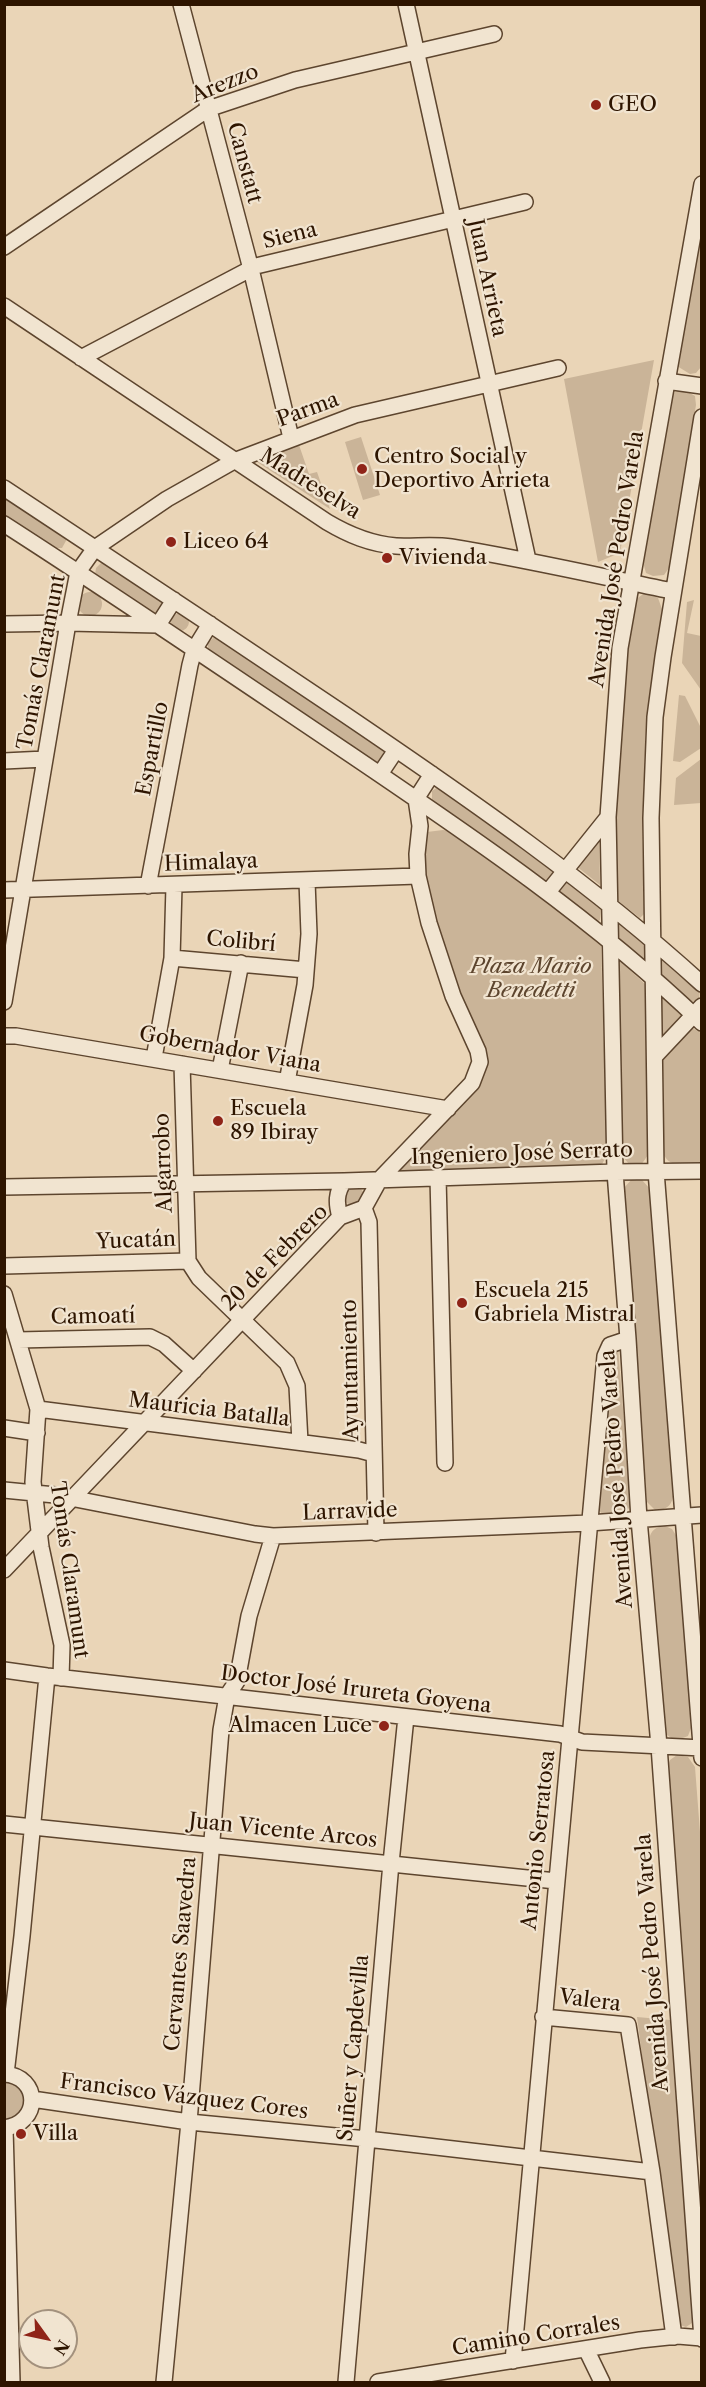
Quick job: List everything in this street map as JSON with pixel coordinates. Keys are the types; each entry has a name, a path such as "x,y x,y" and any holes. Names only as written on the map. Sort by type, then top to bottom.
{"street":[{"name":"Canstatt","path":"181,4 251,269 291,438"},
{"name":"Juan Arrieta","path":"406,4 487,384 528,560"},
{"name":"Arezzo","path":"4,247 208,109 295,80 494,34"},
{"name":"Avenida José Pedro Varela","path":"701,2338 695,2180 639,1519 615,1172 608,818 621,648 630,582 702,184"},
{"name":"Siena","path":"81,358 251,269 525,202"},
{"name":"Madreselva","path":"4,306 234,461 327,522 355,537 378,544 447,546 528,560 672,591"},
{"name":"Parma","path":"95,548 167,499 234,461 291,438 355,415 558,368"},
{"path":"666,381 702,386"},
{"path":"702,417 672,591 656,717 652,777 656,1171 702,1758"},
{"path":"4,488 432,774 566,870 652,939 702,984"},
{"path":"4,524 380,774 548,892 699,1015 655,1056"},
{"name":"Tomás Claramunt","path":"4,1002 78,572 95,548"},
{"path":"158,625 174,600"},
{"path":"4,624 68,622 158,625"},
{"name":"Espartillo","path":"148,886 194,650 210,624"},
{"path":"380,774 396,750"},
{"path":"4,761 45,759"},
{"path":"364,1208 380,1179 472,1083 480,1062 478,1051 453,996 437,950 418,876 417,854 420,826 416,799 432,774"},
{"path":"548,892 608,818"},
{"name":"Himalaya","path":"4,891 418,876"},
{"path":"287,1082 306,970 309,934 307,881"},
{"path":"154,1058 172,958 174,886"},
{"name":"Colibrí","path":"172,958 306,970"},
{"path":"220,1070 241,963"},
{"name":"Gobernador Viana","path":"4,1036 154,1058 448,1109"},
{"name":"Algarrobo","path":"182,1064 188,1261"},
{"name":"Ingeniero José Serrato","path":"4,1187 702,1171"},
{"path":"438,1177 445,1463"},
{"path":"340,1217 337,1205 338,1196 344,1181"},
{"name":"20 de Febrero","path":"4,1570 340,1217 364,1208"},
{"name":"Ayuntamiento","path":"364,1208 369,1222 376,1533"},
{"name":"Yucatán","path":"4,1266 188,1261 199,1278 288,1364 297,1386 300,1442"},
{"name":"Tomás Claramunt","path":"4,1294 38,1410 34,1492 39,1533 62,1645 54,1677 31,1828 22,1936 5,2074 24,2081 32,2099"},
{"name":"Camoatí","path":"18,1340 150,1337 164,1344 194,1371"},
{"name":"Antonio Serratosa","path":"513,2361 605,1356 610,1344 628,1339"},
{"name":"Mauricia Batalla","path":"38,1410 300,1442 374,1454"},
{"path":"4,1428 37,1434"},
{"name":"Larravide","path":"4,1490 34,1492 273,1536 589,1523 702,1515"},
{"name":"Cervantes Saavedra","path":"164,2382 189,2122 221,1730 227,1696 237,1682 249,1616 273,1536"},
{"name":"Doctor José Irureta Goyena","path":"4,1670 560,1734 582,1742 701,1748"},
{"name":"Suñer y Capdevilla","path":"346,2382 406,1716"},
{"name":"Juan Vicente Arcos","path":"4,1824 556,1881"},
{"name":"Valera","path":"543,2017 628,2025 652,2172"},
{"path":"12,2382 7,2286 5,2128 25,2119 32,2099"},
{"name":"Francisco Vázquez Cores","path":"32,2099 189,2122 367,2139 652,2172"},
{"path":"652,2172 674,2337"},
{"name":"Camino Corrales","path":"378,2382 674,2337 701,2338"},
{"path":"586,2349 602,2382"}],"green space":[{"path":"701,221 701,367 696,373 690,374 677,366"},
{"path":"654,360 620,553 598,562 564,379"},
{"path":"683,389 695,396 696,405 669,568 664,575 653,576 646,573 643,562 670,400 673,393"},
{"name":"Centro Social y Deportivo Arrieta","path":"361,437 380,495 363,500 345,442"},
{"path":"299,445 309,474 317,472 330,509 257,462"},
{"path":"4,495 67,539 62,548 53,548 5,515"},
{"path":"102,562 161,600 162,606 157,613 153,614 95,575 96,568"},
{"path":"90,592 99,595 102,604 99,613 90,616 81,613 78,604 81,595"},
{"path":"646,592 658,598 662,609 646,724 642,834 644,914 640,918 616,899 616,823 625,675 635,600"},
{"path":"694,600 687,633 701,636 701,690 682,663 687,602"},
{"path":"180,613 186,616 189,622 186,628 180,631 174,628 171,622 174,616"},
{"path":"213,638 221,639 385,750 379,762 373,761 208,650 208,643"},
{"path":"679,695 685,696 701,728 701,748 680,762 673,761"},
{"path":"701,759 701,803 674,805 676,778"},
{"path":"439,786 557,870 547,883 432,801 432,791"},
{"name":"Plaza Mario Benedetti","path":"449,831 513,873 601,946 607,1155 601,1166 402,1173 398,1168 480,1078 439,941 421,859 427,832"},
{"path":"599,839 600,884 600,885 576,866"},
{"path":"567,880 601,907 600,920 597,922 559,893 559,887"},
{"path":"618,920 644,942 644,959 642,960 617,939"},
{"path":"666,960 700,990 697,1001 690,1002 661,976 661,961"},
{"path":"620,961 645,984 648,1155 641,1165 629,1164 622,1156 618,962"},
{"path":"663,997 682,1016 663,1037 661,998"},
{"path":"691,1027 701,1033 701,1165 680,1165 671,1162 664,1155 662,1058"},
{"path":"632,1179 642,1180 651,1190 673,1497 669,1506 659,1510 655,1510 647,1502 623,1189"},
{"path":"354,1186 361,1189 364,1196 361,1203 354,1206 347,1203 344,1196 347,1189"},
{"path":"618,1348 631,1506 622,1515 604,1516 598,1509 611,1352"},
{"path":"665,1526 672,1529 677,1537 691,1728 688,1736 675,1741 666,1734 664,1729 649,1540 654,1530"},
{"path":"677,1755 688,1757 695,1767 702,1858 701,2165 697,2151 667,1768 670,1760"},
{"path":"637,2017 670,2020 693,2315 692,2323 686,2327 680,2325 676,2316"},
{"path":"5,2078 22,2084 29,2105 5,2125"}],"place":[{"name":"GEO","path":"596,105"},
{"name":"Centro Social y Deportivo Arrieta","path":"362,469"},
{"name":"Liceo 64","path":"171,542"},
{"name":"Vivienda","path":"387,558"},
{"name":"Escuela 89 Ibiray","path":"218,1121"},
{"name":"Escuela 215 Gabriela Mistral","path":"462,1303"},
{"name":"Almacen Luce","path":"384,1726"},
{"name":"Villa","path":"21,2134"}]}
